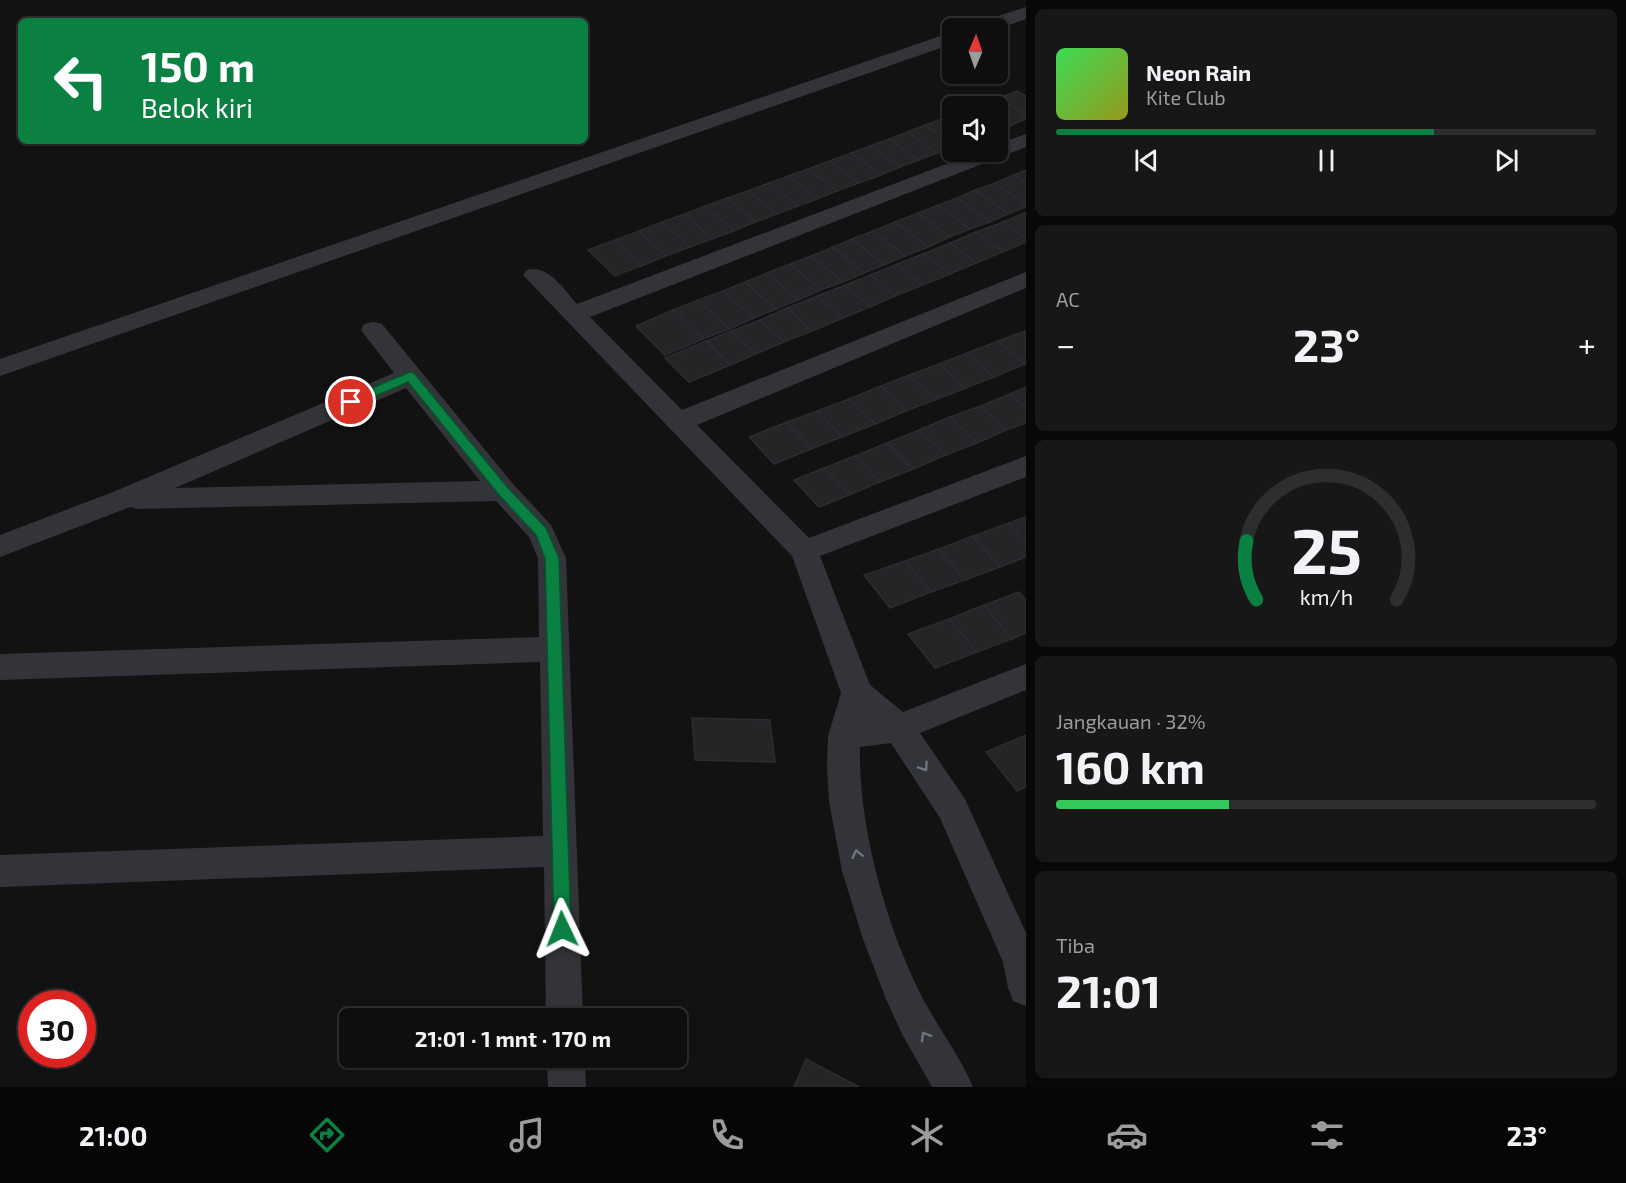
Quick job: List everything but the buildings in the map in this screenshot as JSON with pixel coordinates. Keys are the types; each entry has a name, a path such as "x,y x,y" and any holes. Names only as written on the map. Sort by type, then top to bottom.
{"street":[{"path":"1008,19 1026,13"},
{"path":"0,368 942,41"},
{"path":"1008,147 1026,140"},
{"path":"574,314 968,162"},
{"path":"535,275 804,551 857,693 899,728 953,809 1024,969"},
{"path":"678,422 1026,279"},
{"path":"373,330 503,491 541,532 552,558 565,1008"},
{"path":"0,546 123,499 410,376"},
{"path":"804,551 1026,466"},
{"path":"123,499 503,491"},
{"path":"0,667 553,649"},
{"path":"844,736 899,728 1026,677"},
{"path":"857,693 844,736 843,774 850,822 865,891 905,1001 954,1087"},
{"path":"0,871 560,851"},
{"path":"566,1068 567,1087"}],"route":[{"path":"351,402 410,376 503,491 541,532 548,544 552,558 562,929"}]}
